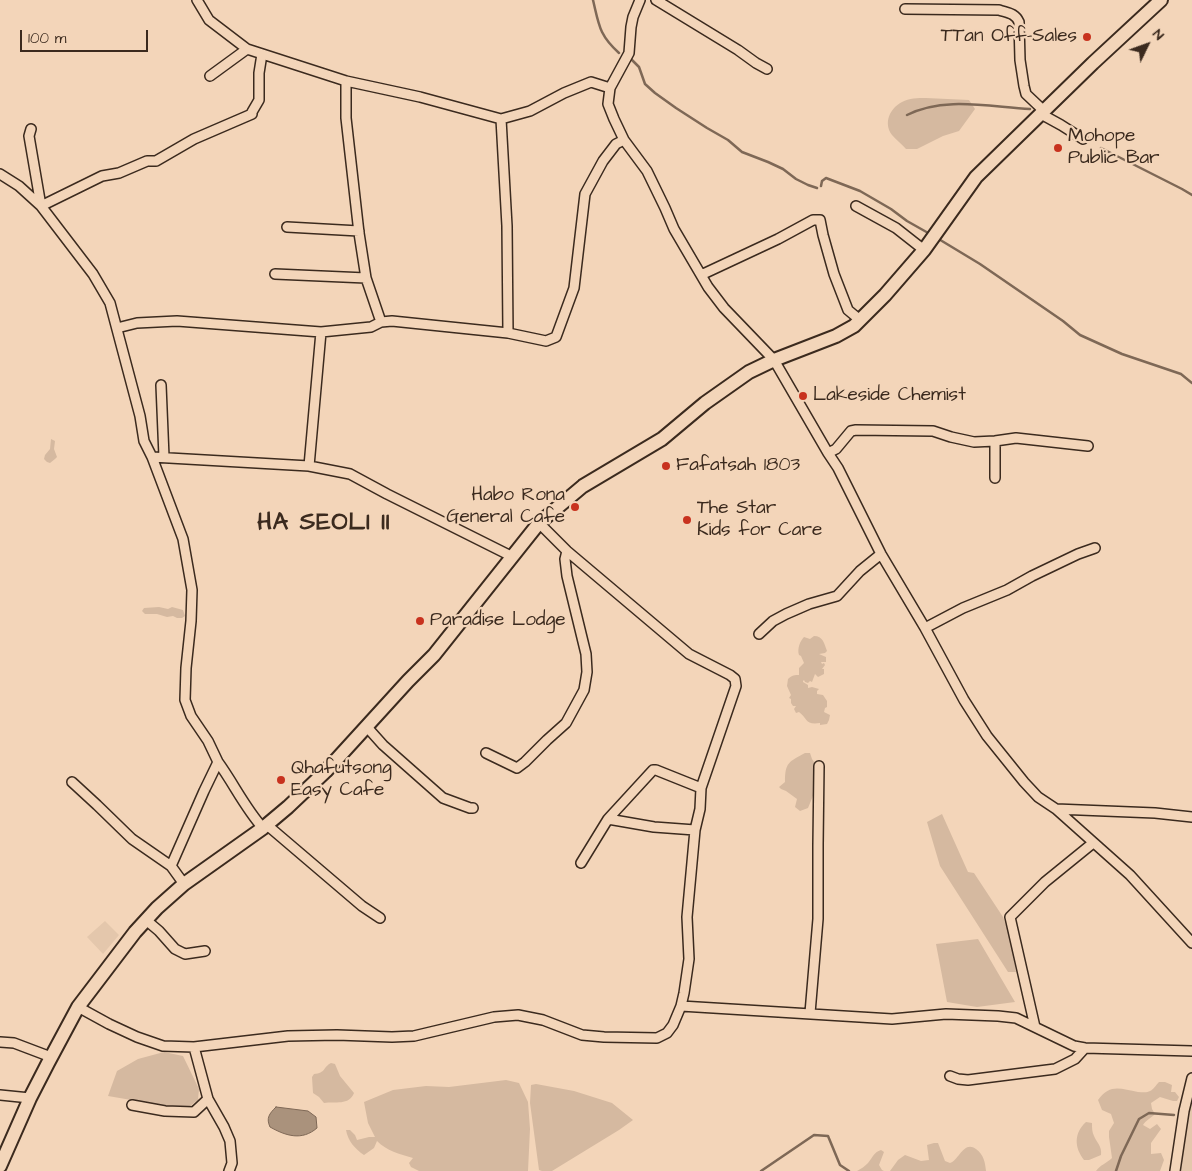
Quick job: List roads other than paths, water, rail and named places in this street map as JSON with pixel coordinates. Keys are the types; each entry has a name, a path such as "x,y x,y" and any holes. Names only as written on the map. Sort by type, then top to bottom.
{"main road":[{"path":"0,1166 30,1098 78,1007 134,932 184,884 265,827 326,771 434,655 539,523 583,486 662,439 705,403 749,372 774,360 836,336 854,326 885,295 927,247 976,177 1161,0"}],"street":[{"path":"197,0 209,20 247,49 346,81 420,97 502,119 530,111 590,82 610,88"},
{"path":"640,0 633,17 629,53 610,88 608,104 624,140 647,171 674,229 701,275 724,308 774,360 838,468 881,554 925,628 964,700 987,736 1038,797 1056,809 1130,875 1192,943"},
{"path":"656,0 738,50 756,64 767,69"},
{"path":"905,9 999,10 1011,13 1017,17 1019,22 1020,60 1026,94 1042,112 1083,139"},
{"path":"210,76 247,49"},
{"path":"41,206 102,176 119,173 147,161 156,161 194,139 252,113 259,100 259,73 262,54"},
{"path":"346,81 346,118 359,231 366,278 381,322"},
{"path":"502,119 507,226 508,333"},
{"path":"31,129 29,136 41,206"},
{"path":"117,328 137,323 177,321 321,332 370,327 381,322 392,321 508,333 546,341 556,337 574,288 585,194 603,161 616,144 624,140"},
{"path":"0,174 19,186 41,206 93,274 110,303 140,416 144,442 152,457 183,539 192,590 185,700 191,716 208,741 218,762 230,778 246,807 265,827 362,906 380,918"},
{"path":"856,206 927,247"},
{"path":"701,275 778,239 813,220 820,220 834,274 848,310 860,320"},
{"path":"287,227 359,231"},
{"path":"275,274 366,278"},
{"path":"309,466 321,332"},
{"path":"161,385 164,457"},
{"path":"828,453 836,449 851,431 856,430 933,431 974,442 1016,438 1088,446"},
{"path":"995,441 995,478"},
{"path":"152,457 309,466 350,474 511,556"},
{"path":"78,1007 137,1037 163,1046 194,1047 288,1036 414,1036 494,1017 518,1015 542,1020 582,1034 604,1037 657,1038 667,1033 673,1025 681,1006 689,959 687,917 701,788 736,686 735,679 689,654 567,551 539,523"},
{"path":"925,628 963,608 1007,590 1078,554 1095,548"},
{"path":"486,752 517,768 566,723 584,690 587,672 586,654 567,576 565,559 567,551"},
{"path":"759,634 773,621 786,614 809,604 838,596 860,571 881,554"},
{"path":"366,726 384,745 443,798 473,808"},
{"path":"171,866 218,762"},
{"path":"810,1013 818,919 819,766"},
{"path":"581,863 608,819 653,770 701,788"},
{"path":"72,782 132,839 171,866 184,884"},
{"path":"1056,809 1192,816"},
{"path":"608,819 654,827 695,830"},
{"path":"1035,1026 1010,917 1045,882 1093,842"},
{"path":"146,920 175,949 185,954 205,951"},
{"path":"681,1006 892,1019 946,1014 998,1016 1016,1018 1074,1046 1192,1052"},
{"path":"0,1042 14,1043 51,1058"},
{"path":"194,1047 208,1099 230,1141 232,1163 229,1171"},
{"path":"950,1076 968,1080 1055,1069 1074,1059 1085,1048"},
{"path":"1175,1171 1184,1111 1192,1078"},
{"path":"0,1095 30,1098"},
{"path":"132,1105 165,1111 194,1112 208,1099"}],"waterway":[{"path":"593,0 604,35 607,41 619,53"},
{"path":"630,58 639,67 645,84 676,108 728,140 742,152 783,169 796,179 817,188"},
{"path":"907,115 921,109 952,104 1030,109"},
{"path":"1101,148 1192,195"},
{"path":"821,186 822,181 826,178 860,191 930,234"},
{"path":"937,238 980,264 1063,321 1080,335 1122,354 1181,374 1192,383"},
{"path":"1116,1171 1139,1119 1149,1113 1174,1115"},
{"path":"761,1171 814,1135 828,1136 840,1165 849,1171"}],"place":[{"name":"TTan Off-Sales","path":"1087,37"},
{"name":"Mohope Public Bar","path":"1058,148"},
{"name":"Lakeside Chemist","path":"803,396"},
{"name":"Fafatsah 1803","path":"666,466"},
{"name":"Habo Rona General Cafe","path":"575,507"},
{"name":"The Star Kids for Care","path":"687,520"},
{"name":"Paradise Lodge","path":"420,621"},
{"name":"Qhafutsong Easy Cafe","path":"281,780"}],"district":[{"name":"HA SEOLI II","path":"324,524"}]}
